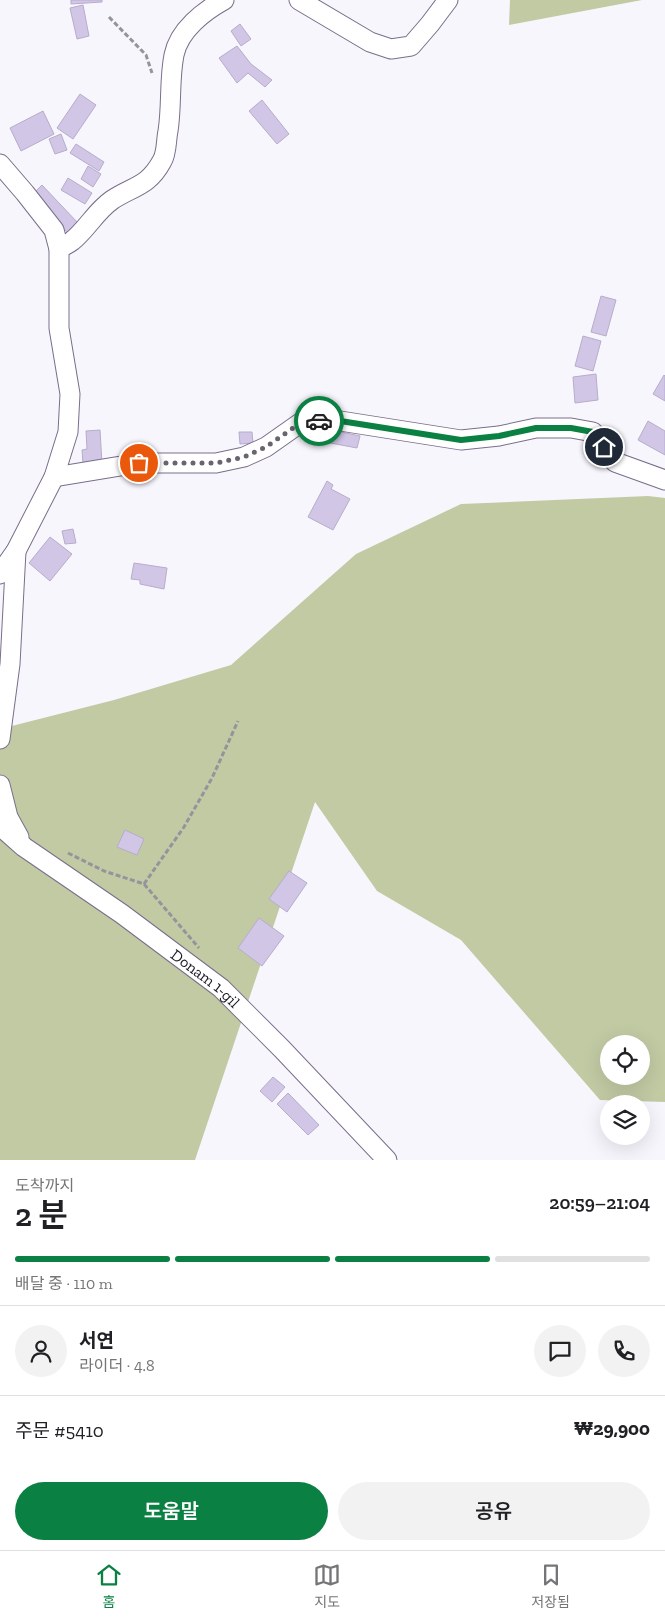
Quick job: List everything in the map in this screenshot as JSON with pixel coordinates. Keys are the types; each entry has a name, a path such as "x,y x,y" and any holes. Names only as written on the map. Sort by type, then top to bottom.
{"street":[{"path":"59,249 72,241 99,211 112,200 150,179 164,160 169,124 174,54 182,38 193,23 209,8 224,0"},
{"path":"299,0 370,42 391,49 411,46 448,0"},
{"path":"0,164 54,230 59,249 59,328 70,394 68,432 54,477 16,551 0,574"},
{"path":"54,477 139,463 216,463 244,457 266,447 303,421 334,420 461,440 499,436 536,428 571,428 593,432 615,462 665,480"},
{"path":"0,739 10,664 16,551"},
{"path":"0,785 8,817 24,847"},
{"name":"Donam 1-gil","path":"0,826 24,847 122,914 220,988 282,1049 387,1160"}],"path":[{"path":"109,18 146,55 154,77"},
{"path":"144,884 184,827 212,778 238,721"}],"green space":[{"path":"510,0 642,0 509,25"},
{"path":"648,496 665,498 665,1102 650,1102 650,1095 600,1095 600,1100 461,940 377,891 315,802 195,1160 0,1160 0,729 114,700 231,665 356,554 461,504"}],"building":[{"path":"71,0 102,0 102,2 71,4"},
{"path":"83,5 89,36 77,39 70,8"},
{"path":"240,24 251,39 241,46 231,31"},
{"path":"237,46 251,64 272,80 265,87 248,73 237,83 219,58"},
{"path":"80,94 96,105 73,139 57,128"},
{"path":"262,100 289,134 277,144 249,111"},
{"path":"43,111 54,134 21,151 10,128"},
{"path":"61,134 67,150 55,154 49,139"},
{"path":"76,144 104,162 99,171 70,153"},
{"path":"88,166 101,174 93,187 81,179"},
{"path":"68,178 92,193 85,204 61,190"},
{"path":"42,185 78,223 68,233 32,195"},
{"path":"601,296 616,300 606,336 591,332"},
{"path":"583,336 601,341 593,371 575,366"},
{"path":"596,374 598,400 575,403 573,377"},
{"path":"665,376 665,401 653,394"},
{"path":"648,421 665,431 665,455 638,440"},
{"path":"327,429 360,436 357,448 325,442"},
{"path":"100,430 102,463 83,464 82,450 87,449 86,431"},
{"path":"239,432 252,432 253,443 240,444"},
{"path":"327,481 333,485 331,489 350,499 333,530 308,517"},
{"path":"73,529 76,543 65,544 62,531"},
{"path":"50,537 72,554 50,581 29,563"},
{"path":"134,563 167,568 164,589 140,584 140,580 131,579"},
{"path":"125,830 144,839 137,855 117,847"},
{"path":"289,871 307,883 287,912 269,899"},
{"path":"259,918 284,936 262,966 238,948"},
{"path":"273,1077 285,1087 272,1102 260,1091"},
{"path":"288,1093 319,1125 308,1135 277,1104"}],"way so far":[{"path":"139,463 216,463 244,457 266,447 303,421 319,421"}],"route":[{"path":"319,421 334,420 461,440 499,436 536,428 571,428 593,432 604,447"}]}
